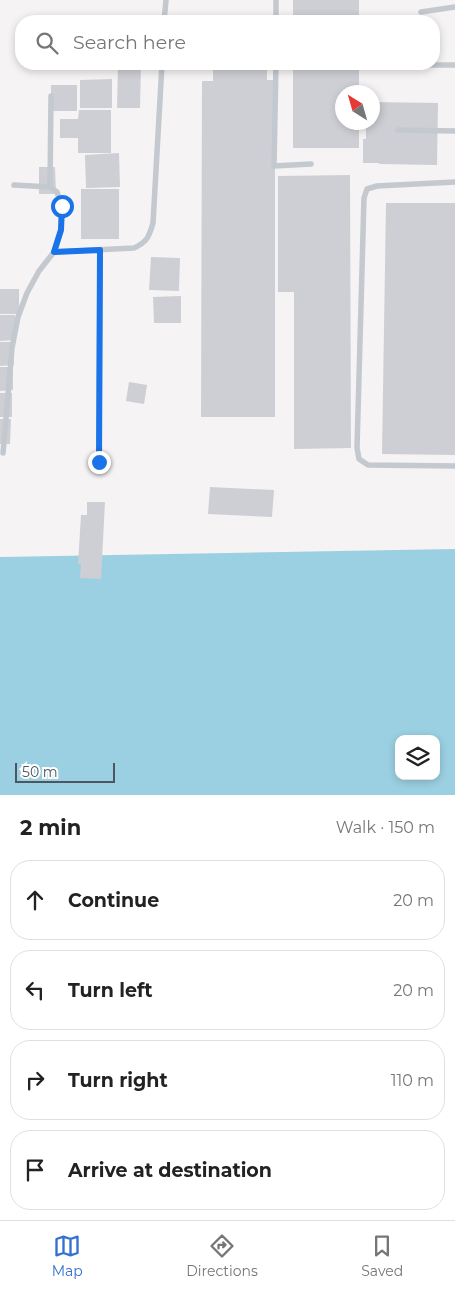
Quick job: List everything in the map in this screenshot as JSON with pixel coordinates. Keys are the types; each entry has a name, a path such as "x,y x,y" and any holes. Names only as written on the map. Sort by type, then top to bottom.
{"lane":[{"path":"165,15 166,0"},
{"path":"276,0 276,15"},
{"path":"421,12 455,7"},
{"path":"440,65 455,65"},
{"path":"54,252 134,248 143,244 149,236 154,224 162,70"},
{"path":"276,70 274,166 311,164"},
{"path":"50,187 51,96"},
{"path":"398,130 455,131"},
{"path":"455,182 377,186 367,190 364,198 357,448 359,459 368,465 455,466"},
{"path":"3,453 12,348 18,317 27,293 39,272 54,252 61,230 62,206 57,192 50,187 14,185"},
{"path":"99,462 100,250"}],"water":[{"path":"455,549 455,795 0,795 0,557"}],"building":[{"path":"293,0 359,0 359,15 293,15"},
{"path":"118,70 141,70 140,108 117,108"},
{"path":"213,70 267,70 267,80 275,80 275,417 201,417 202,81 213,81"},
{"path":"293,70 359,70 359,85 335,85 335,130 359,130 359,148 293,148"},
{"path":"112,79 112,108 80,108 80,80"},
{"path":"51,85 77,85 77,111 51,111"},
{"path":"380,102 438,103 437,165 363,163 363,139 366,139 366,130 380,130"},
{"path":"79,110 111,110 111,153 78,153 78,138 60,138 60,119 78,119"},
{"path":"119,153 120,187 86,188 85,155"},
{"path":"39,167 55,167 56,194 39,194"},
{"path":"350,175 351,448 294,449 294,292 278,292 278,176"},
{"path":"81,189 119,189 119,239 81,239"},
{"path":"386,203 455,203 455,455 382,454"},
{"path":"151,257 180,258 179,291 149,290"},
{"path":"0,289 19,289 19,314 0,314"},
{"path":"181,296 181,323 154,323 153,297"},
{"path":"0,315 15,315 15,340 0,341"},
{"path":"0,342 14,342 14,365 0,366"},
{"path":"0,367 13,367 13,390 0,391"},
{"path":"129,382 147,385 144,404 126,401"},
{"path":"0,393 12,393 12,417 0,417"},
{"path":"0,419 11,419 10,444 0,444"},
{"path":"210,487 274,490 272,517 208,514"},
{"path":"87,502 105,502 101,579 80,578 81,564 78,564 81,515 87,515"}],"route":[{"path":"62,206 61,230 54,252 100,250 99,462"}]}
